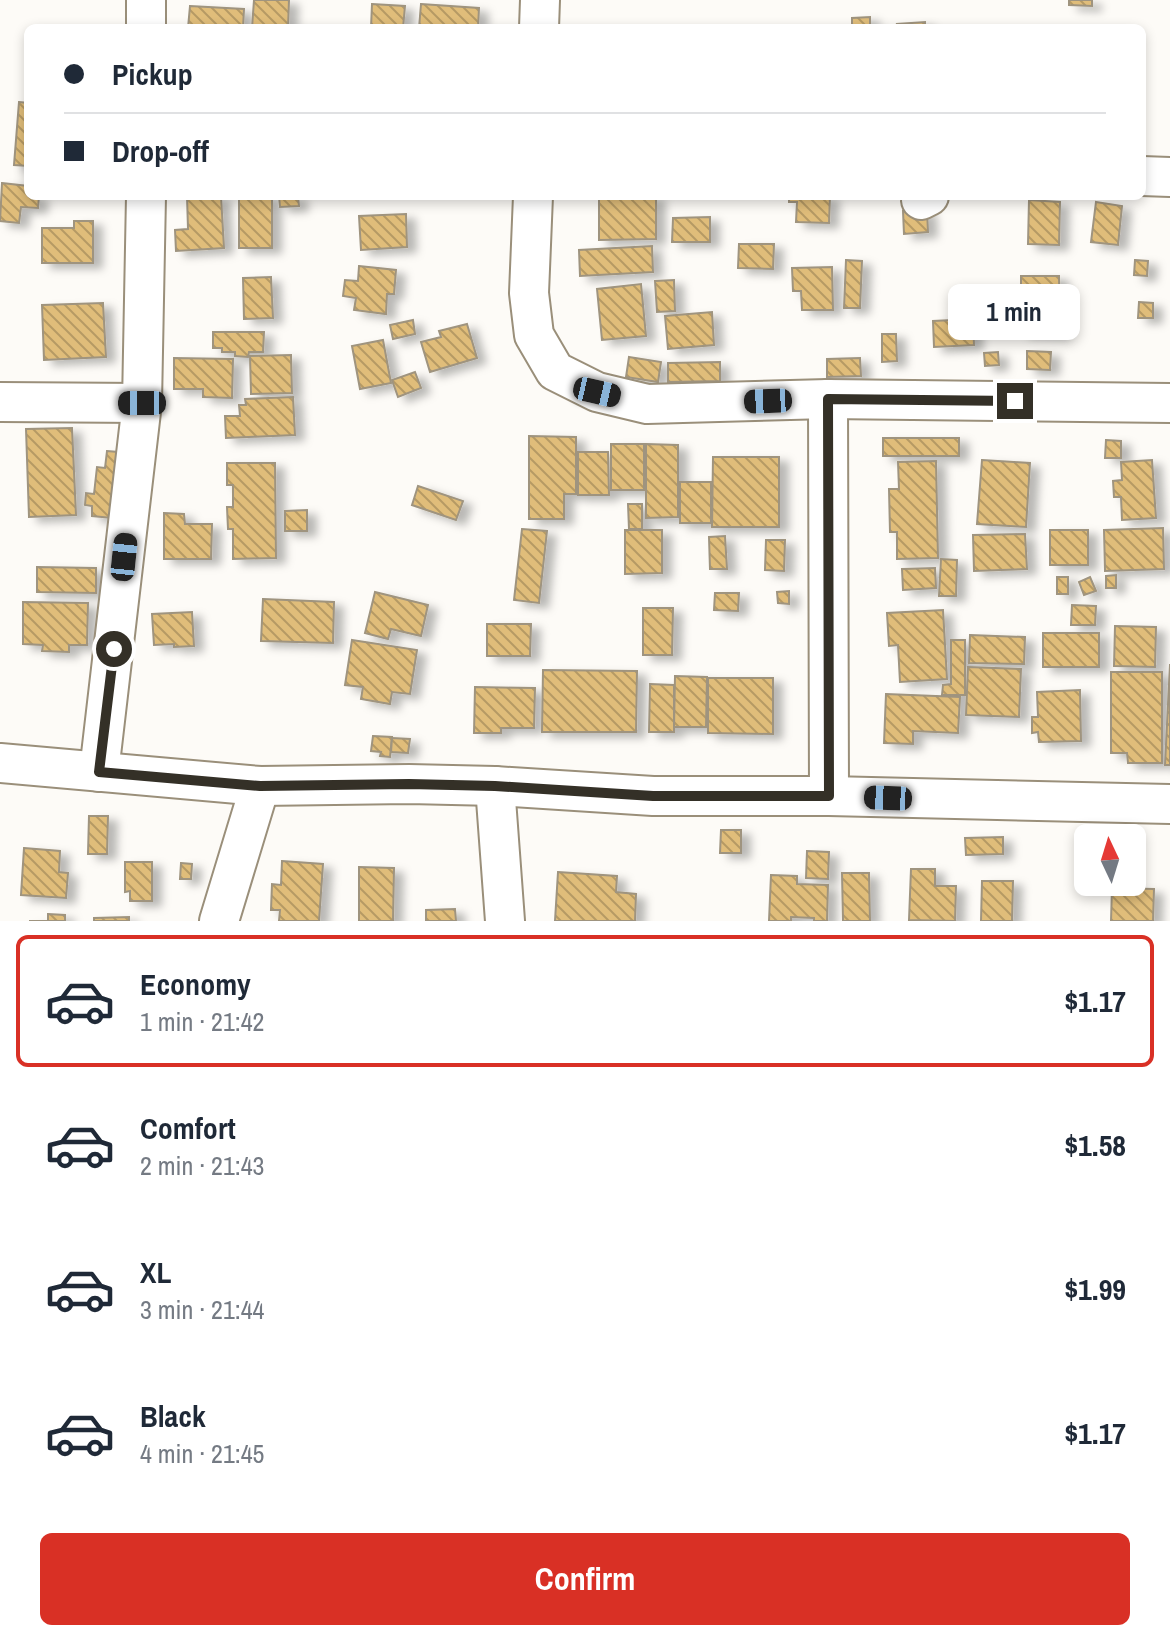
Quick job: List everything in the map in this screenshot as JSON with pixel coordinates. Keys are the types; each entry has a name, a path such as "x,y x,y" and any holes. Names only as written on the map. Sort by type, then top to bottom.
{"street":[{"path":"146,0 146,24"},
{"path":"539,24 540,0"},
{"path":"1146,176 1170,177"},
{"path":"99,772 142,403 146,200"},
{"path":"533,200 529,293 534,335 555,371 597,392 647,404 828,399 1170,403"},
{"path":"828,399 829,796"},
{"path":"0,402 142,403"},
{"path":"0,763 260,786 409,784 653,796 829,796 1170,804"},
{"path":"219,921 260,786"},
{"path":"495,786 505,921"}],"building":[{"path":"254,0 289,0 288,24 252,24"},
{"path":"1069,0 1092,0 1092,6 1069,5"},
{"path":"372,4 405,6 403,24 371,24"},
{"path":"421,4 479,8 478,24 419,24"},
{"path":"190,6 244,9 243,24 188,24"},
{"path":"870,17 870,24 852,24 852,18"},
{"path":"19,102 24,103 24,166 14,165"},
{"path":"2,183 24,186 24,200 39,200 38,208 21,207 19,223 0,221"},
{"path":"187,200 221,200 224,248 176,251 175,230 188,229"},
{"path":"239,200 272,200 272,248 239,248"},
{"path":"279,200 298,200 299,206 280,207"},
{"path":"599,200 656,200 656,239 599,240"},
{"path":"830,200 829,223 796,222 797,202 789,202"},
{"path":"1029,200 1060,202 1059,245 1028,244"},
{"path":"1096,202 1122,206 1118,245 1091,242"},
{"path":"927,210 928,232 904,234 903,211"},
{"path":"406,214 407,247 361,250 359,216"},
{"path":"710,217 710,242 672,242 673,218"},
{"path":"74,221 93,221 93,263 42,263 42,228 74,228"},
{"path":"739,244 774,244 773,269 738,268"},
{"path":"652,246 653,272 580,276 579,250"},
{"path":"846,260 862,261 860,308 844,308"},
{"path":"1135,260 1148,261 1147,276 1134,275"},
{"path":"359,266 396,270 394,294 387,294 386,314 354,310 356,298 343,296 345,280 358,281"},
{"path":"832,267 833,310 802,310 801,291 793,291 792,268"},
{"path":"1021,276 1059,276 1060,333 1021,332"},
{"path":"271,277 273,318 244,319 243,278"},
{"path":"674,280 675,311 657,312 655,281"},
{"path":"641,284 646,336 602,340 597,289"},
{"path":"1139,302 1153,303 1153,318 1138,318"},
{"path":"103,303 106,357 44,360 42,305"},
{"path":"712,312 714,345 668,349 665,316"},
{"path":"973,319 974,345 934,347 933,321"},
{"path":"413,320 415,334 393,339 390,325"},
{"path":"467,324 477,358 430,372 421,342 441,337 439,331"},
{"path":"213,332 264,332 263,352 249,352 248,357 235,356 235,352 222,352 222,348 213,348"},
{"path":"882,334 896,334 897,361 882,362"},
{"path":"383,340 391,383 360,389 352,346"},
{"path":"1027,351 1051,352 1050,370 1027,369"},
{"path":"998,352 999,365 985,366 984,353"},
{"path":"291,355 292,393 251,394 250,356"},
{"path":"629,357 661,362 658,382 626,377"},
{"path":"174,358 233,359 232,398 203,397 203,389 174,389"},
{"path":"860,358 861,376 827,377 827,359"},
{"path":"720,362 720,381 668,382 668,363"},
{"path":"415,372 421,388 398,397 392,380"},
{"path":"293,397 295,435 226,438 225,416 240,416 239,405 246,405 245,399"},
{"path":"72,428 76,515 29,517 26,429"},
{"path":"529,436 576,437 576,494 564,494 564,519 529,519"},
{"path":"883,438 959,438 959,456 883,456"},
{"path":"1106,440 1121,441 1121,458 1105,458"},
{"path":"611,444 644,444 644,490 611,490"},
{"path":"646,444 678,445 678,517 646,518"},
{"path":"107,451 118,452 112,518 92,516 92,506 85,505 86,493 94,494 97,467 105,468"},
{"path":"578,452 608,452 609,495 578,495"},
{"path":"713,457 779,457 779,527 712,527"},
{"path":"982,460 1030,463 1026,527 977,524"},
{"path":"1152,460 1156,518 1122,520 1121,497 1114,497 1113,481 1122,480 1121,462"},
{"path":"936,461 938,558 897,559 897,532 890,532 889,489 899,489 898,462"},
{"path":"227,463 275,463 276,558 233,559 233,529 228,529 227,507 233,507 233,485 227,485"},
{"path":"680,482 711,482 711,523 680,523"},
{"path":"418,486 463,501 456,520 412,505"},
{"path":"628,504 642,504 642,529 629,529"},
{"path":"307,510 307,531 285,531 285,511"},
{"path":"164,513 184,514 185,524 212,524 211,559 164,559"},
{"path":"1163,528 1164,569 1105,571 1104,530"},
{"path":"522,529 547,531 539,603 514,600"},
{"path":"625,530 662,530 662,573 625,574"},
{"path":"1050,530 1088,530 1088,565 1050,565"},
{"path":"1025,534 1027,569 974,571 973,535"},
{"path":"725,536 727,569 710,569 709,537"},
{"path":"766,540 785,540 784,571 765,570"},
{"path":"941,559 957,560 956,596 939,596"},
{"path":"37,567 96,568 96,593 37,592"},
{"path":"935,568 936,588 903,590 902,569"},
{"path":"1116,575 1116,588 1106,588 1106,576"},
{"path":"1057,577 1068,577 1068,594 1057,594"},
{"path":"1090,577 1096,591 1084,595 1079,582"},
{"path":"789,591 789,604 778,603 777,592"},
{"path":"375,592 428,605 421,636 391,629 388,639 365,633"},
{"path":"715,593 739,593 738,611 714,610"},
{"path":"263,599 334,602 333,643 261,641"},
{"path":"23,602 88,603 87,645 69,645 69,652 42,651 43,645 23,644"},
{"path":"1072,605 1096,606 1095,625 1071,625"},
{"path":"643,608 673,608 672,655 643,655"},
{"path":"943,610 947,679 900,682 898,645 889,646 887,613"},
{"path":"192,612 194,646 154,645 152,614"},
{"path":"487,624 531,624 530,656 487,656"},
{"path":"1115,626 1156,627 1155,667 1114,666"},
{"path":"1043,633 1099,633 1099,667 1043,667"},
{"path":"970,635 1025,637 1024,664 969,663"},
{"path":"352,640 417,650 410,694 392,692 390,704 361,699 363,687 345,685"},
{"path":"951,640 965,640 965,695 942,695 943,685 951,684"},
{"path":"1170,664 1170,765 1165,765"},
{"path":"968,667 1021,669 1019,717 966,715"},
{"path":"543,670 637,671 636,732 542,732"},
{"path":"1111,672 1162,672 1162,763 1128,763 1127,753 1111,753"},
{"path":"675,676 707,677 706,727 674,727"},
{"path":"708,678 773,678 773,734 708,733"},
{"path":"650,684 674,685 674,732 649,732"},
{"path":"475,687 535,688 534,728 501,728 501,733 474,733"},
{"path":"1080,690 1081,741 1039,742 1038,732 1032,733 1032,717 1038,717 1037,692"},
{"path":"886,694 960,697 958,733 913,731 913,744 884,743"},
{"path":"373,736 392,737 390,757 371,751"},
{"path":"392,738 410,739 408,753 391,752"},
{"path":"89,816 108,816 107,854 88,854"},
{"path":"721,830 741,830 741,853 720,853"},
{"path":"1003,837 1003,854 966,855 965,838"},
{"path":"24,848 60,851 59,872 68,873 66,898 21,895"},
{"path":"807,851 829,852 828,879 806,878"},
{"path":"282,861 323,864 319,921 279,921 280,910 271,910 272,884 281,885"},
{"path":"125,862 152,862 152,901 130,901 130,891 125,892"},
{"path":"181,863 192,864 191,879 180,879"},
{"path":"359,867 394,868 393,921 359,921"},
{"path":"911,869 935,869 935,886 956,886 955,921 909,920"},
{"path":"558,872 617,876 616,892 636,894 635,921 555,921"},
{"path":"842,873 869,873 870,921 843,921"},
{"path":"771,875 797,876 797,884 828,885 827,921 791,917 791,921 769,921"},
{"path":"982,881 1013,881 1012,921 981,921"},
{"path":"1146,889 1154,889 1153,921 1111,921 1112,896 1146,896"},
{"path":"455,909 456,921 426,921 426,910"},
{"path":"48,914 65,915 65,921 48,921"},
{"path":"129,917 129,921 94,921 94,918"}],"route":[{"path":"114,649 99,772 260,786 409,784 653,796 829,796 828,399 1015,401"}]}
